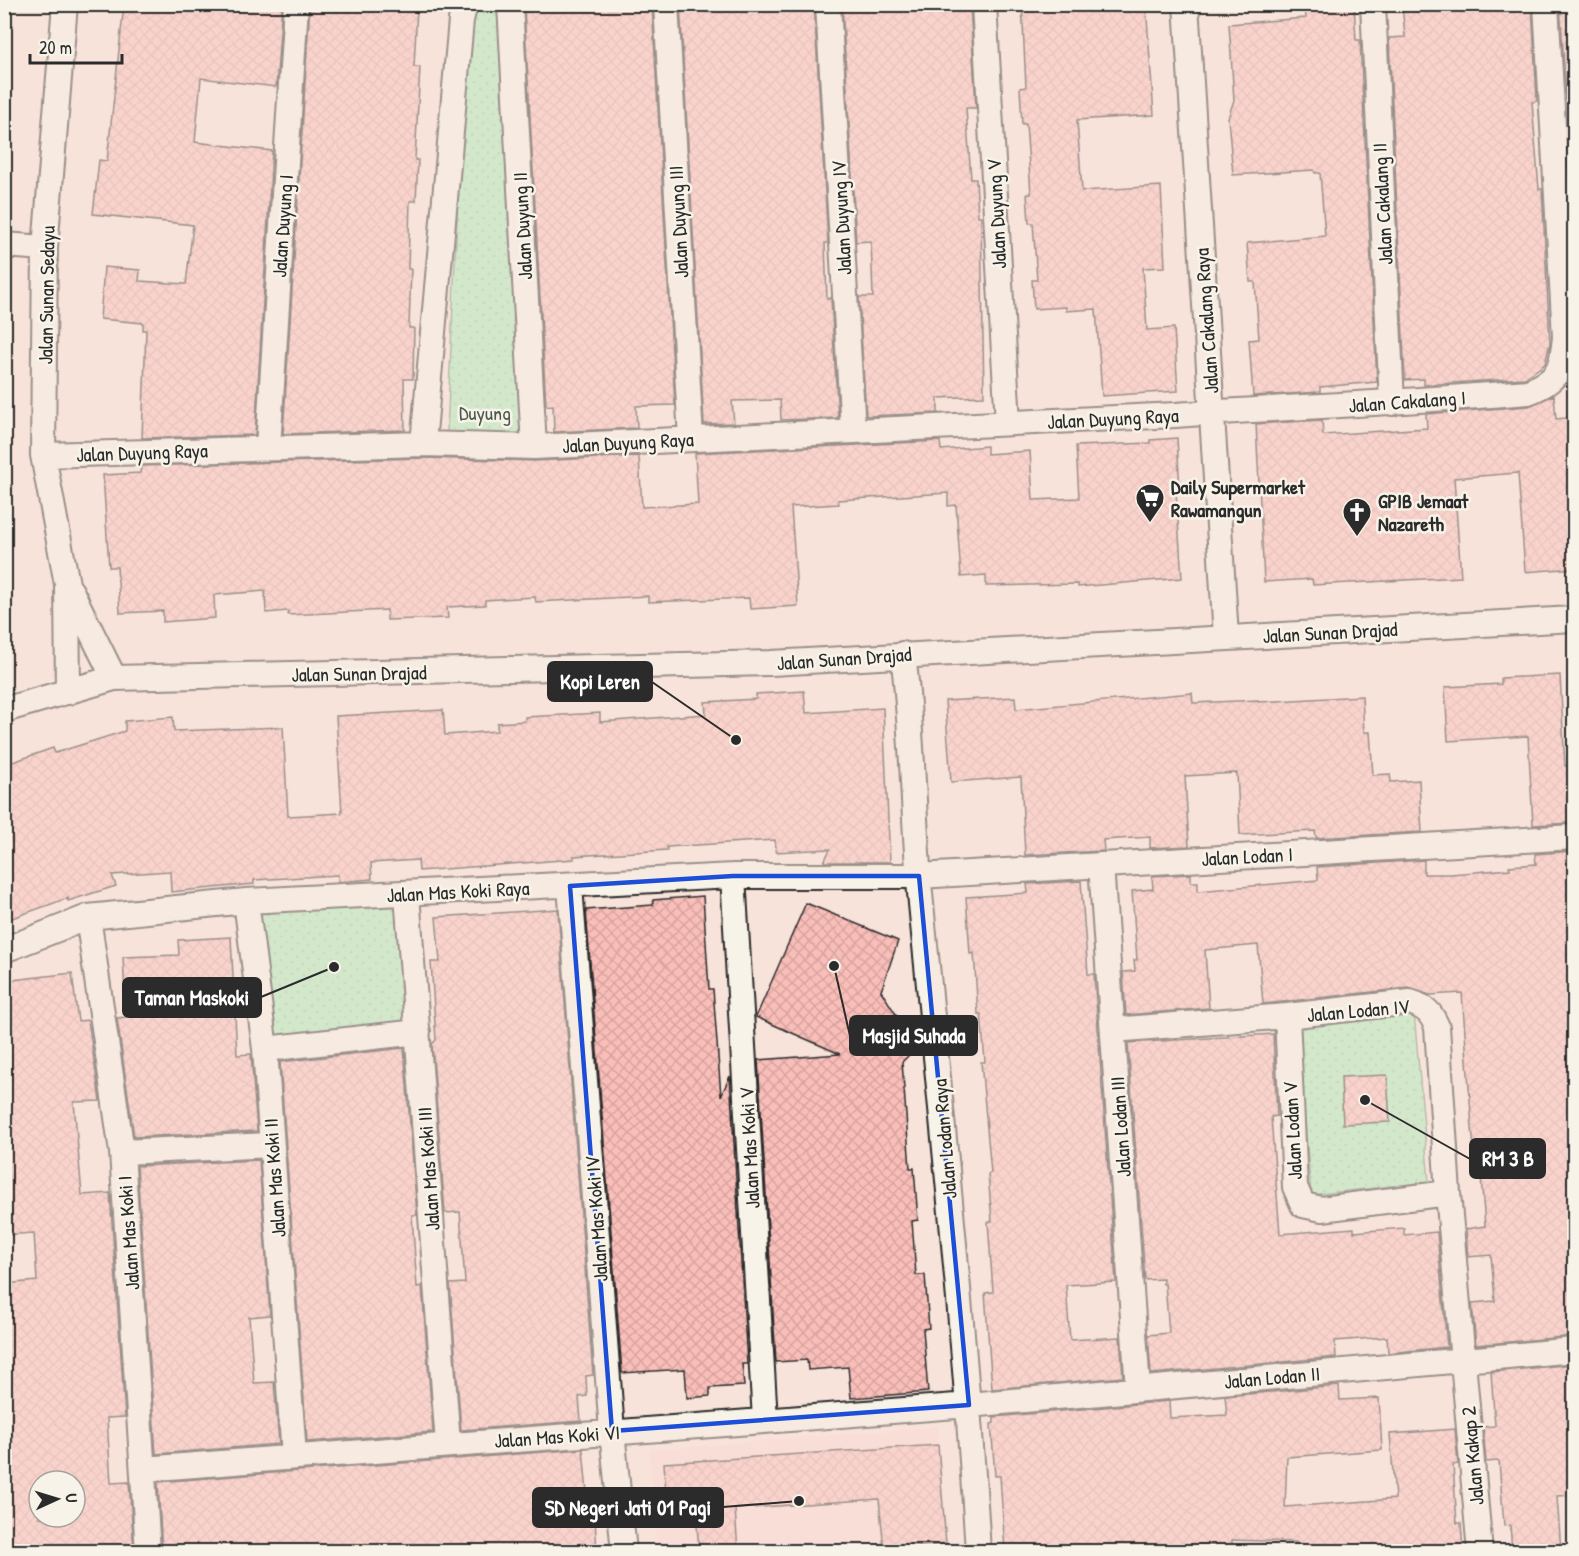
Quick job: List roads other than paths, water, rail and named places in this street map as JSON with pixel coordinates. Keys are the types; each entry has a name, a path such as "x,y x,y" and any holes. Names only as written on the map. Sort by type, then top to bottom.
{"street":[{"name":"Jalan Sunan Sedayu","path":"65,4 45,248 43,455 56,537 67,584 69,692"},
{"name":"Jalan Duyung I","path":"268,448 296,4"},
{"path":"423,444 461,20 465,4"},
{"name":"Jalan Duyung II","path":"510,4 534,447"},
{"name":"Jalan Duyung III","path":"666,4 691,439"},
{"name":"Jalan Duyung IV","path":"828,4 853,431"},
{"name":"Jalan Duyung V","path":"984,4 1008,423"},
{"name":"Jalan Cakalang Raya","path":"1186,4 1226,637"},
{"name":"Jalan Cakalang II","path":"1372,4 1392,403"},
{"name":"Jalan Cakalang I","path":"1212,413 1392,403 1528,392 1542,387 1555,377 1562,362 1565,337 1546,4"},
{"path":"4,245 45,248"},
{"name":"Jalan Duyung Raya","path":"43,455 423,444 534,447 1212,413"},
{"name":"Jalan Sunan Sedayu","path":"67,584 114,678"},
{"name":"Jalan Sunan Drajad","path":"4,710 114,678 771,663 903,654 1574,620"},
{"name":"Jalan Lodan Raya","path":"903,654 909,703 919,876 969,1405 978,1551"},
{"name":"Jalan Lodan I","path":"919,876 1575,837"},
{"name":"Jalan Lodan III","path":"1101,865 1138,1389"},
{"name":"Jalan Mas Koki Raya","path":"4,950 88,917 246,901 733,876 919,876"},
{"name":"Jalan Mas Koki V","path":"733,876 765,1420"},
{"name":"Jalan Mas Koki IV","path":"570,886 612,1431 624,1551"},
{"name":"Jalan Mas Koki III","path":"406,894 448,1444"},
{"name":"Jalan Mas Koki II","path":"246,901 265,1049 294,1456"},
{"name":"Jalan Mas Koki I","path":"88,917 122,1152 148,1551"},
{"name":"Jalan Lodan IV","path":"1113,1030 1287,1016 1410,1002 1426,1008 1433,1016 1437,1027 1448,1193 1464,1361"},
{"name":"Jalan Lodan V","path":"1287,1016 1295,1188 1303,1205 1322,1209 1448,1193"},
{"path":"265,1049 418,1032"},
{"path":"122,1152 272,1145"},
{"name":"Jalan Lodan II","path":"969,1405 1575,1350"},
{"name":"Jalan Kakap 2","path":"1464,1361 1480,1551"},
{"name":"Jalan Mas Koki VI","path":"144,1469 969,1405"}],"place":[{"name":"Daily Supermarket Rawamangun","path":"1150,524"},
{"name":"GPIB Jemaat Nazareth","path":"1357,538"},
{"name":"Kopi Leren","path":"736,740"},
{"name":"Masjid Suhada","path":"834,966"},
{"name":"Taman Maskoki","path":"334,967"},
{"name":"RM 3 B","path":"1365,1100"},
{"name":"SD Negeri Jati 01 Pagi","path":"799,1501"}],"park label":[{"name":"Duyung","path":"485,412"}]}
